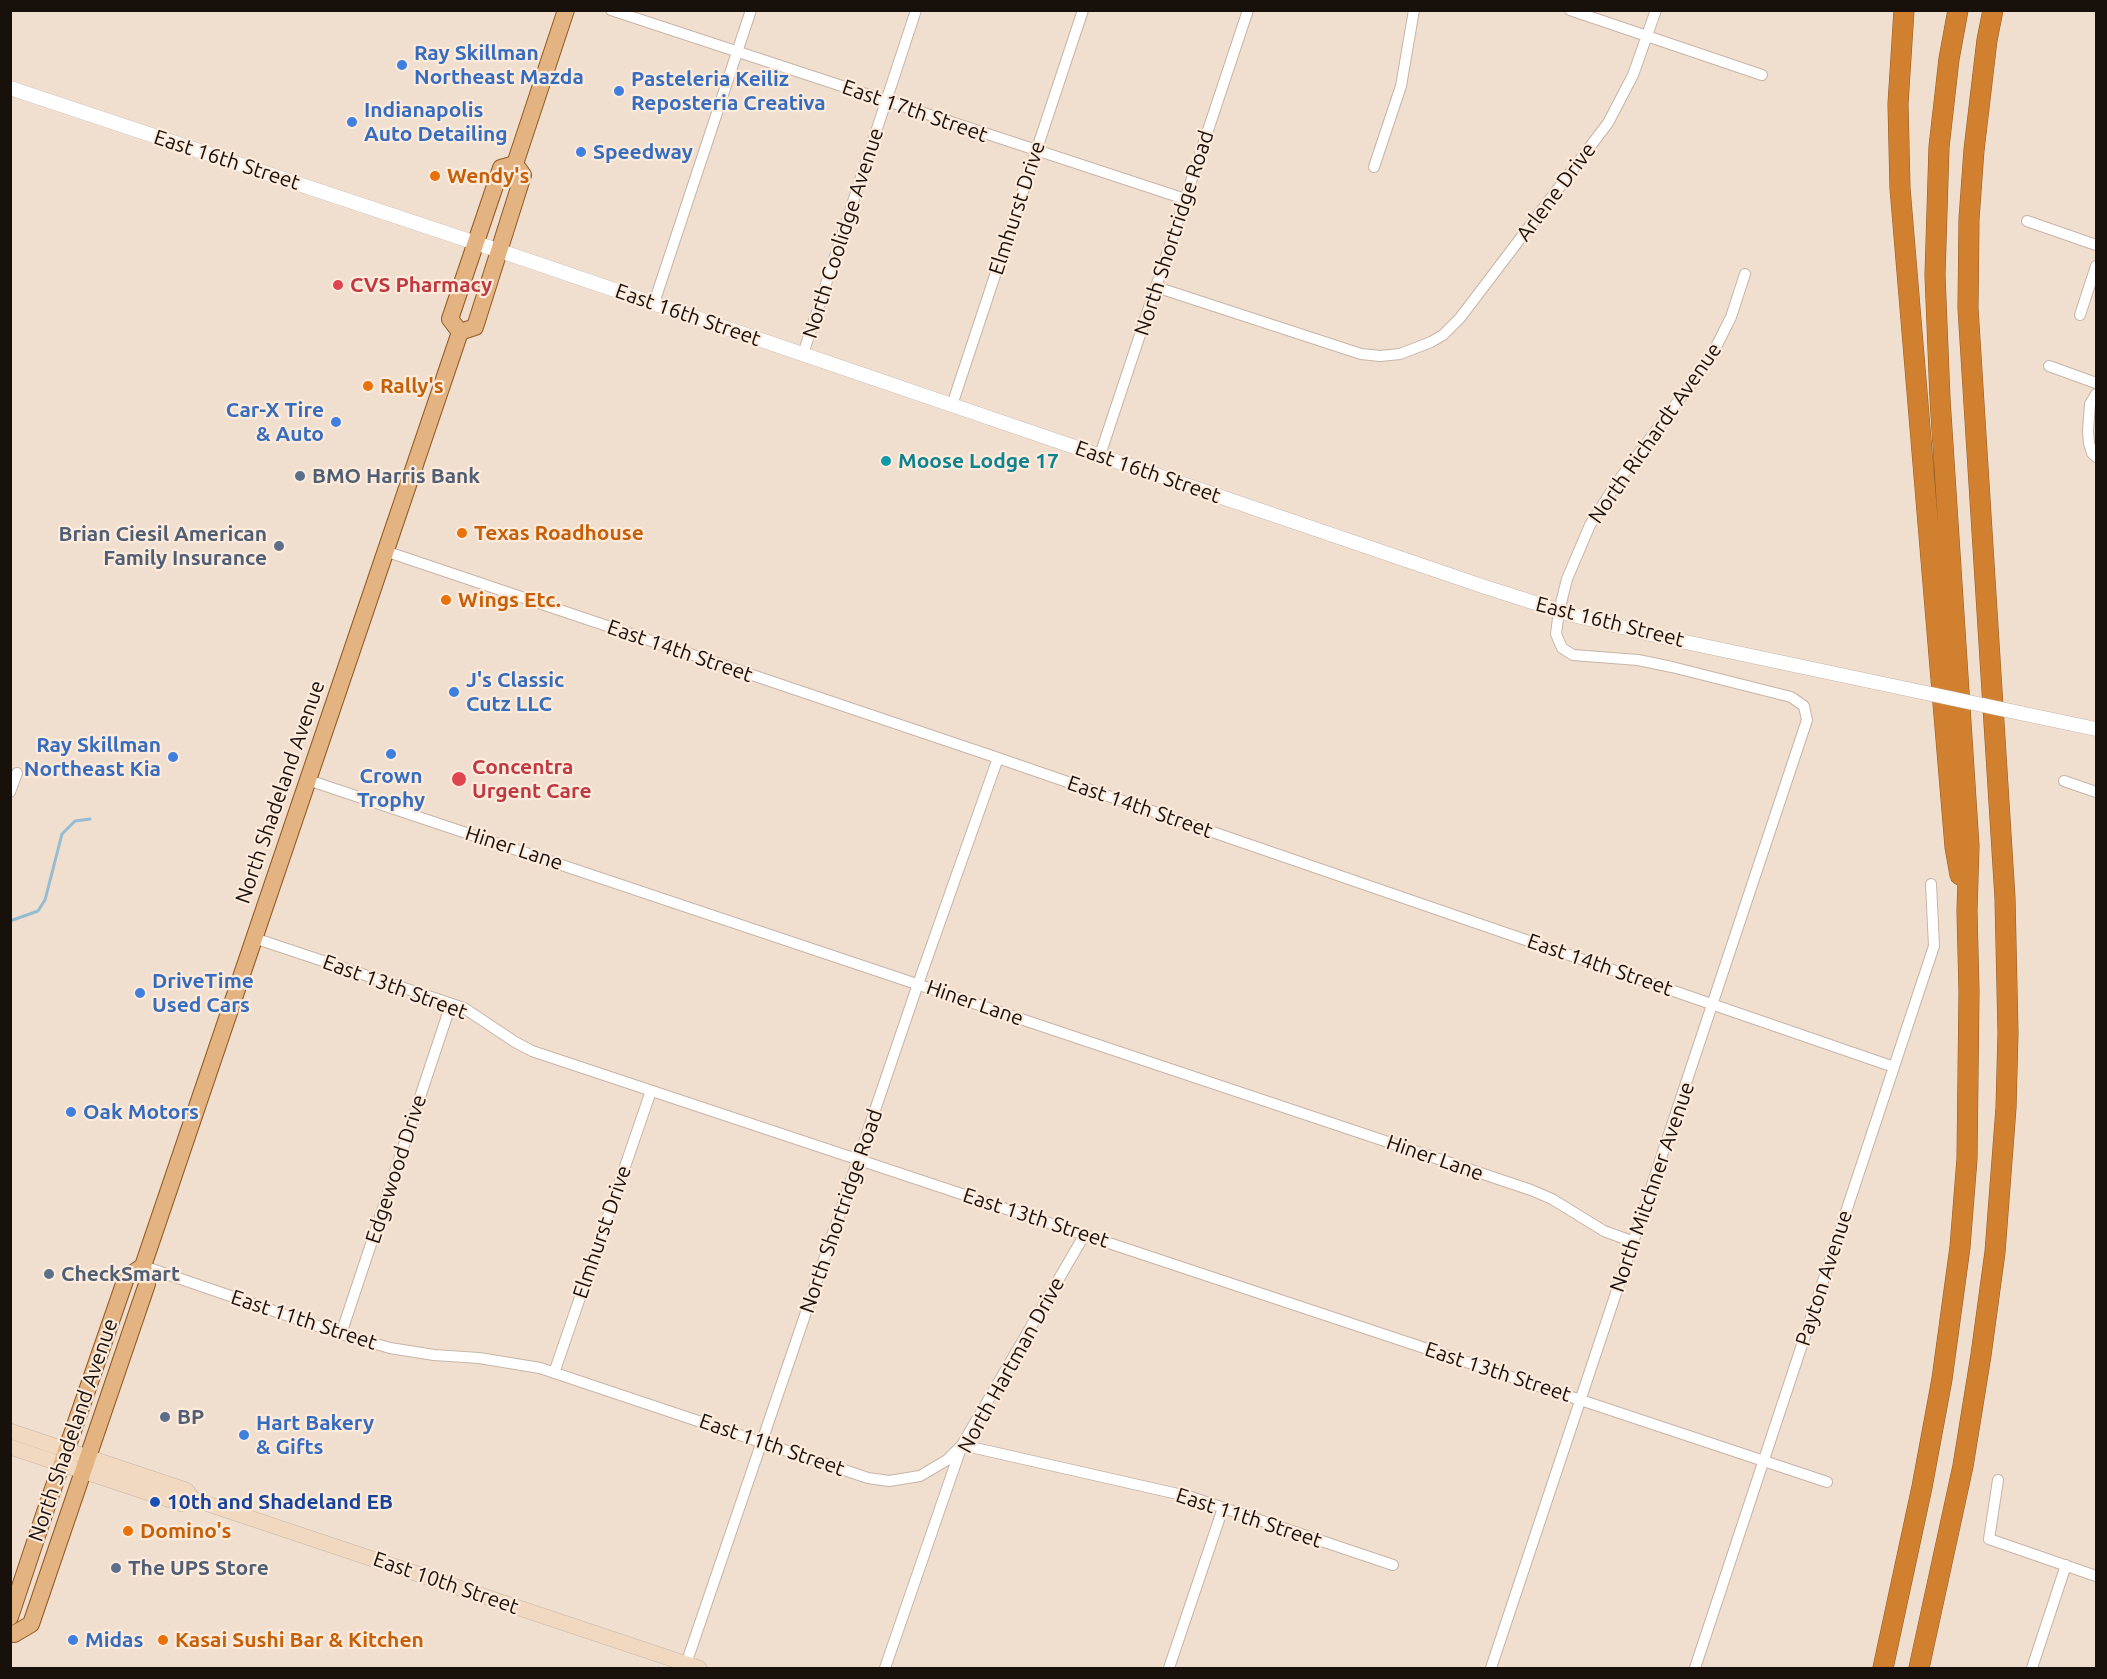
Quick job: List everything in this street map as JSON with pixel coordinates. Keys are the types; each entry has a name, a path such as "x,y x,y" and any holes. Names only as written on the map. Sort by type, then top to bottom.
{"highway":[{"path":"1904,10 1898,104 1900,188 1954,847 1967,911"},
{"path":"1883,1668 1933,1431 1948,1343 1960,1247 1967,1159 1969,846 1940,399 1935,275 1940,147 1949,59 1958,10"},
{"path":"1919,1668 1961,1476 1981,1356 1999,1209 2008,1067 2004,887 1968,308 1971,183 1987,40 1993,10"},
{"path":"1981,90 2002,10"}],"main road":[{"name":"North Shadeland Avenue","path":"515,164 566,10"},
{"name":"North Shadeland Avenue","path":"460,332 450,319 501,168 515,164"},
{"name":"North Shadeland Avenue","path":"460,332 475,327 500,251 523,175 515,164"},
{"name":"North Shadeland Avenue","path":"11,1629 31,1624 147,1284 143,1266 460,332"},
{"name":"North Shadeland Avenue","path":"11,1629 64,1457 126,1278 143,1266"},
{"name":"East 10th Street","path":"10,1431 64,1457 182,1504 193,1499 685,1666"},
{"name":"East 10th Street","path":"10,1447 64,1457"}],"street":[{"name":"East 17th Street","path":"611,10 1185,200"},
{"path":"654,303 751,10"},
{"name":"North Coolidge Avenue","path":"803,354 916,10"},
{"name":"Elmhurst Drive","path":"952,405 1083,10"},
{"name":"North Shortridge Road","path":"1100,455 1248,10"},
{"path":"1374,167 1403,76 1414,10"},
{"path":"1570,10 1762,75"},
{"name":"Arlene Drive","path":"1156,287 1355,353 1375,356 1390,355 1420,348 1443,335 1460,318 1599,135 1625,93 1656,10"},
{"name":"East 16th Street","path":"10,88 500,251 1559,611 1671,639 2097,729"},
{"path":"2027,221 2097,244"},
{"path":"2080,315 2097,266"},
{"name":"North Richardt Avenue","path":"1745,274 1727,326 1711,357 1616,484 1590,525 1572,564 1559,611 1556,634 1562,648 1573,655 1630,659 1672,667 1791,697 1804,706"},
{"path":"2049,366 2097,383"},
{"path":"2097,394 2090,404 2088,416 2089,443 2092,453 2097,457"},
{"name":"East 14th Street","path":"386,551 998,758 1894,1067"},
{"name":"North Mitchner Avenue","path":"1491,1668 1805,727 1807,716 1804,706"},
{"name":"North Shortridge Road","path":"685,1666 918,984 998,758"},
{"path":"10,792 17,773"},
{"name":"Hiner Lane","path":"308,780 1531,1190 1558,1202 1604,1231 1634,1242"},
{"path":"2064,781 2097,792"},
{"name":"Payton Avenue","path":"1695,1668 1934,946 1931,884"},
{"name":"East 13th Street","path":"254,939 464,1008 532,1051 1827,1482"},
{"name":"Edgewood Drive","path":"341,1334 451,1004"},
{"name":"Elmhurst Drive","path":"554,1373 651,1091"},
{"name":"North Hartman Drive","path":"885,1668 962,1445 1085,1234"},
{"name":"East 11th Street","path":"143,1266 341,1334 390,1348 523,1364 554,1373 868,1478 889,1481 913,1479 947,1460 962,1445 1169,1492 1393,1565"},
{"path":"1998,1480 1989,1539 2097,1576"},
{"path":"1169,1668 1223,1508"},
{"path":"2032,1668 2066,1565"}],"waterway":[{"path":"10,921 38,911 45,900 62,834 75,821 90,819"}],"place":[{"name":"Ray Skillman Northeast Mazda","path":"402,65"},
{"name":"Pasteleria Keiliz Reposteria Creativa","path":"619,91"},
{"name":"Indianapolis Auto Detailing","path":"352,122"},
{"name":"Speedway","path":"581,152"},
{"name":"Wendy's","path":"435,176"},
{"name":"CVS Pharmacy","path":"338,285"},
{"name":"Rally's","path":"368,386"},
{"name":"Car-X Tire & Auto","path":"336,422"},
{"name":"Moose Lodge 17","path":"886,461"},
{"name":"BMO Harris Bank","path":"300,476"},
{"name":"Texas Roadhouse","path":"462,533"},
{"name":"Brian Ciesil American Family Insurance","path":"279,546"},
{"name":"Wings Etc.","path":"446,600"},
{"name":"J's Classic Cutz LLC","path":"454,692"},
{"name":"Crown Trophy","path":"391,754"},
{"name":"Ray Skillman Northeast Kia","path":"173,757"},
{"name":"Concentra Urgent Care","path":"459,779"},
{"name":"DriveTime Used Cars","path":"140,993"},
{"name":"Oak Motors","path":"71,1112"},
{"name":"CheckSmart","path":"49,1274"},
{"name":"BP","path":"165,1417"},
{"name":"Hart Bakery & Gifts","path":"244,1435"},
{"name":"10th and Shadeland EB","path":"155,1502"},
{"name":"Domino's","path":"128,1531"},
{"name":"The UPS Store","path":"116,1568"},
{"name":"Midas","path":"73,1640"},
{"name":"Kasai Sushi Bar & Kitchen","path":"163,1640"}]}
